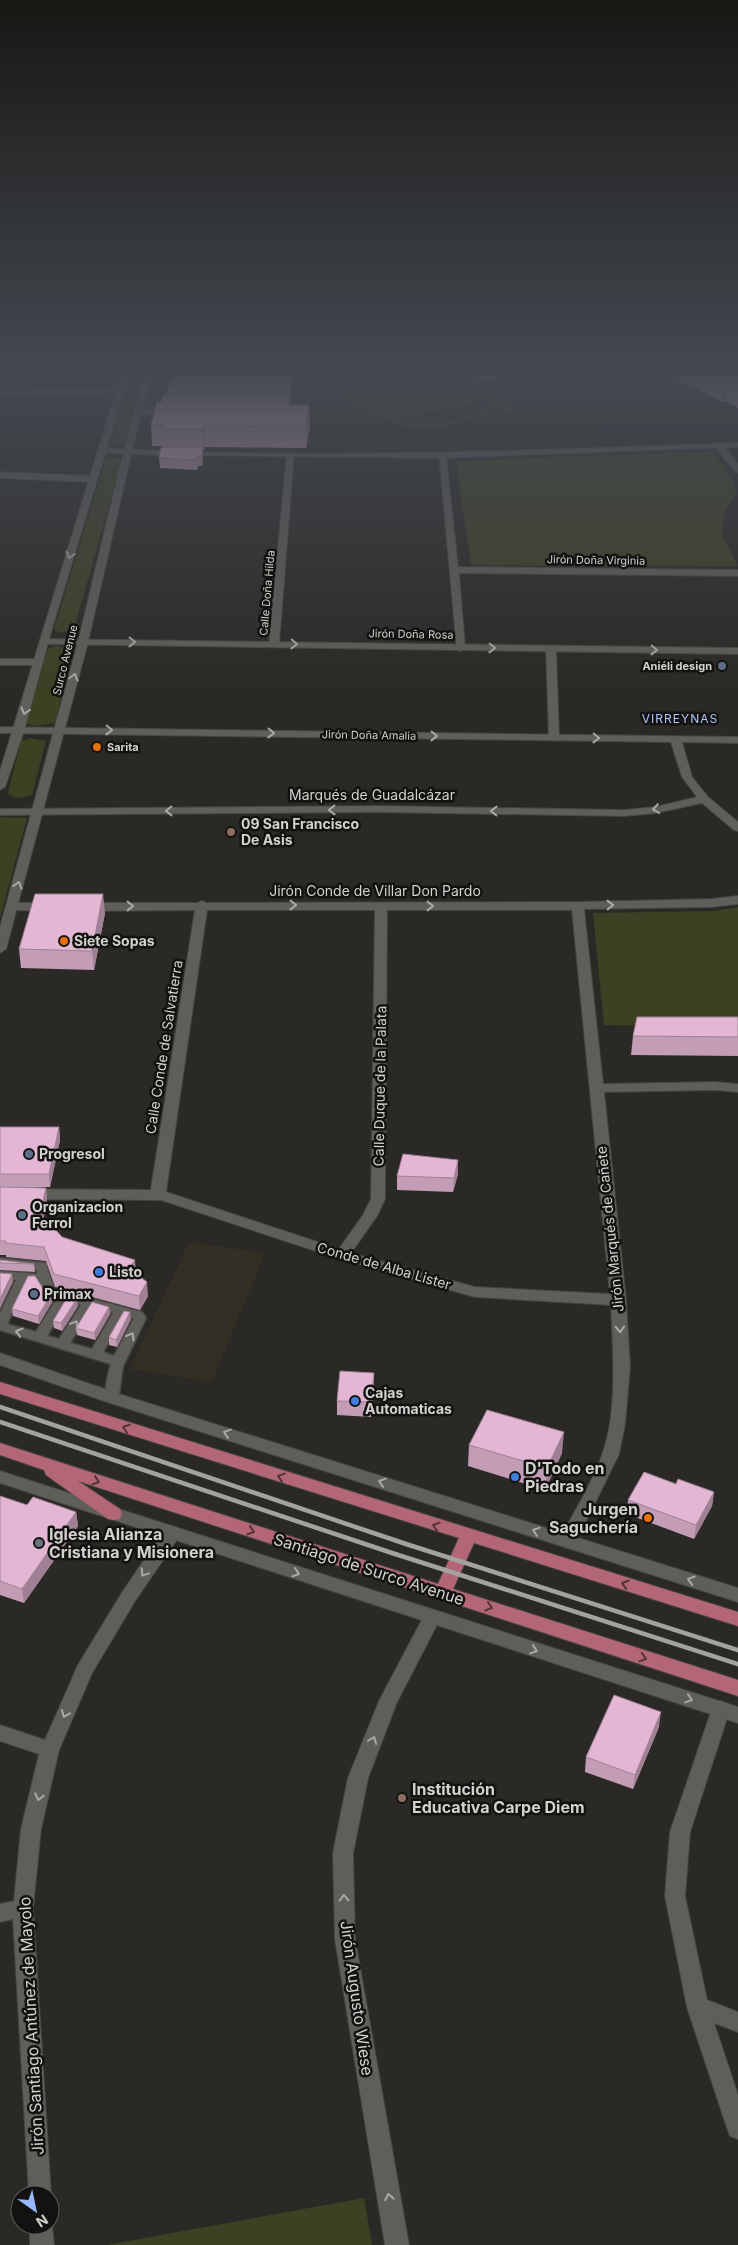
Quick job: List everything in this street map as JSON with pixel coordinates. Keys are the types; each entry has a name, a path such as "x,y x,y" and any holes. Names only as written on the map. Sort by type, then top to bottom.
{"main road":[{"path":"0,1388 738,1620"},
{"name":"Santiago de Surco Avenue","path":"0,1449 738,1688"},
{"path":"40,1462 114,1514"},
{"path":"443,1592 470,1536"}],"street":[{"name":"Surco Avenue","path":"0,787 19,731 94,480"},
{"name":"Surco Avenue","path":"0,949 83,642 122,480"},
{"name":"Calle Doña Hilda","path":"274,644 288,480"},
{"path":"445,480 460,648"},
{"name":"Jirón Doña Virginia","path":"454,570 738,573"},
{"name":"Jirón Doña Rosa","path":"44,642 738,651"},
{"path":"551,649 554,738"},
{"path":"0,662 39,662"},
{"name":"Jirón Doña Amalia","path":"0,730 738,740"},
{"path":"676,740 687,777 704,799 738,828"},
{"name":"Marqués de Guadalcázar","path":"0,812 379,809 624,812 656,810 704,799"},
{"name":"Jirón Conde de Villar Don Pardo","path":"77,907 202,905 578,906 711,903 738,900"},
{"name":"Calle Conde de Salvatierra","path":"159,1194 202,905"},
{"name":"Calle Duque de la Palata","path":"342,1255 370,1216 378,1199 381,906"},
{"name":"Jirón Marqués de Cañete","path":"568,1542 611,1454 617,1424 622,1367 618,1300 578,906"},
{"path":"12,907 59,907"},
{"path":"596,1088 715,1086 738,1088"},
{"name":"Conde de Alba Lister","path":"0,1194 159,1194 342,1255 474,1292 618,1300"},
{"path":"0,1359 113,1398 738,1595"},
{"name":"Santiago de Surco Avenue","path":"0,1477 730,1712"},
{"name":"Jirón Santiago Antúnez de Mayolo","path":"39,2185 23,1908 31,1829 50,1750 84,1670 129,1596 172,1533"},
{"name":"Jirón Augusto Wiese","path":"397,2245 345,1939 343,1853 358,1778 388,1701 432,1617"},
{"path":"730,1712 680,1832 675,1896 698,2007 738,2128"},
{"path":"0,1733 50,1750"},
{"path":"0,1913 23,1908"},
{"path":"698,2007 738,2022"}],"lane":[{"path":"0,1262 42,1266 49,1292 138,1315 140,1318 116,1362 112,1384 113,1398"},
{"path":"0,1275 40,1278 45,1281"},
{"path":"24,1276 0,1326 116,1362"},
{"path":"39,1338 65,1296"},
{"path":"62,1346 89,1302"},
{"path":"95,1355 121,1310"}],"shaded area":[{"path":"189,1242 265,1253 212,1382 130,1369"}],"green space":[{"path":"100,480 116,480 74,629 60,633 54,629"},
{"path":"459,480 732,480 737,492 725,512 722,535 738,566 471,565"},
{"path":"56,646 73,648 55,723 35,726 26,724 48,649"},
{"path":"30,738 46,741 32,795 20,798 14,797 8,793 21,741"},
{"path":"1,817 27,818 0,918 0,820"},
{"path":"738,907 738,1027 604,1025 593,913 715,911"},
{"path":"364,2198 372,2245 107,2245"}],"building":[{"name":"Siete Sopas","path":"35,894 103,894 92,951 19,949"},
{"path":"637,1017 738,1017 738,1037 633,1036"},
{"path":"0,1127 59,1127 49,1174 0,1174"},
{"path":"403,1154 458,1160 454,1178 397,1176"},
{"path":"0,1187 46,1188 37,1226 55,1229 62,1237 135,1260 129,1268 147,1282 139,1296 54,1274 44,1247 0,1241"},
{"path":"0,1260 34,1264 0,1263"},
{"path":"0,1273 12,1274 0,1299"},
{"path":"28,1276 35,1276 44,1290 53,1292 38,1316 12,1309"},
{"path":"68,1296 77,1299 61,1323 53,1321"},
{"path":"92,1302 109,1307 94,1333 76,1328"},
{"path":"124,1311 130,1312 116,1340 109,1337"},
{"path":"340,1371 374,1373 371,1402 337,1401"},
{"path":"487,1410 564,1432 547,1468 469,1445"},
{"path":"644,1472 676,1484 678,1479 714,1492 696,1525 628,1500"},
{"path":"0,1496 27,1505 33,1497 76,1512 22,1589 0,1581"},
{"path":"614,1695 661,1712 635,1775 586,1757"}],"railway":[{"path":"0,1407 406,1544 738,1650"},
{"path":"0,1422 392,1553 738,1664"}],"place":[{"name":"Aniéli design","path":"722,666"},
{"name":"Sarita","path":"97,747"},
{"name":"09 San Francisco De Asis","path":"231,832"},
{"name":"Siete Sopas","path":"64,941"},
{"name":"Progresol","path":"29,1154"},
{"name":"Organizacion Ferrol","path":"22,1215"},
{"name":"Listo","path":"99,1272"},
{"name":"Primax","path":"34,1294"},
{"name":"Cajas Automaticas","path":"355,1401"},
{"name":"D'Todo en Piedras","path":"515,1477"},
{"name":"Jurgen Saguchería","path":"648,1518"},
{"name":"Iglesia Alianza Cristiana y Misionera","path":"39,1543"},
{"name":"Institución Educativa Carpe Diem","path":"402,1798"}],"district":[{"name":"VIRREYNAS","path":"680,719"}]}
